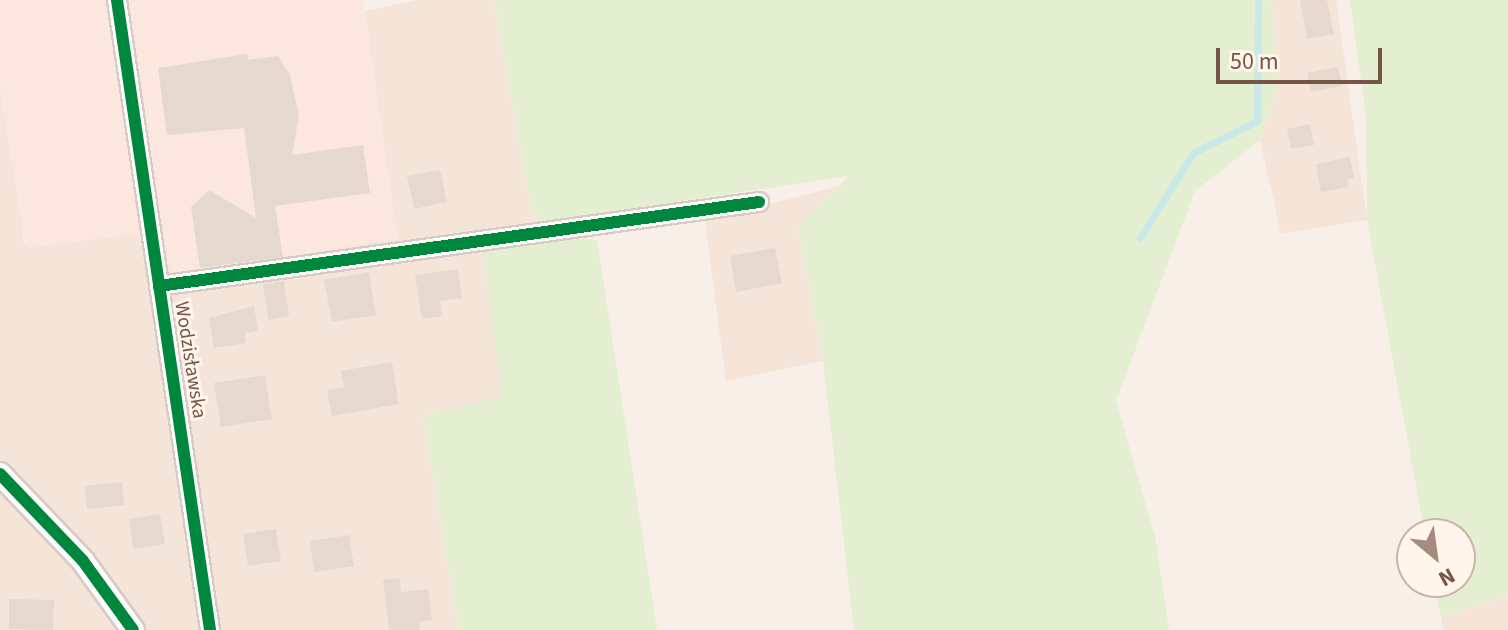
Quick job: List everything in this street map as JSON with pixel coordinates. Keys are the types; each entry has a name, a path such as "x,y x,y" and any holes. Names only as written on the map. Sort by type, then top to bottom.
{"street":[{"name":"Wodzisławska","path":"117,0 210,630"},
{"path":"159,286 759,202"},
{"path":"0,474 83,561 133,630"}],"shaded area":[{"path":"0,0 363,0 398,239 174,274 136,234 26,248 0,90"},
{"path":"417,0 494,0 530,203 548,236 482,247 503,397 423,416 459,630 0,630 0,88 7,87 24,244 139,230 397,239 365,11"},
{"path":"1271,0 1336,0 1367,220 1281,234 1260,140 1278,85"},
{"path":"839,186 798,228 823,361 726,381 705,221"},
{"path":"1508,595 1508,630 1443,630 1441,617"}],"green space":[{"path":"494,0 1271,0 1278,85 1260,140 1195,191 1116,401 1155,536 1169,630 854,630 823,361 798,227 849,176 541,222 530,203"},
{"path":"1350,0 1508,0 1508,595 1441,617 1437,598 1476,598 1476,518 1422,518 1367,220 1366,115"},
{"path":"548,236 597,240 657,630 459,630 423,416 502,396 482,247"}],"building":[{"path":"1300,0 1327,0 1334,34 1307,39"},
{"path":"247,54 248,60 278,56 290,75 299,116 292,155 363,145 370,193 275,206 283,257 200,268 191,207 209,190 256,218 244,128 167,135 158,68"},
{"path":"1338,67 1342,86 1311,92 1307,73"},
{"path":"1310,124 1314,145 1291,149 1287,129"},
{"path":"1350,157 1354,178 1347,180 1348,187 1321,192 1316,164"},
{"path":"440,170 447,202 414,209 407,176"},
{"path":"775,248 782,283 736,292 730,256"},
{"path":"458,269 462,298 440,301 442,316 422,319 415,275"},
{"path":"369,272 376,315 332,322 324,280"},
{"path":"284,281 289,316 268,320 263,284"},
{"path":"254,306 258,331 245,333 246,343 214,348 209,318"},
{"path":"392,362 399,404 332,416 327,390 344,387 341,371"},
{"path":"265,375 272,419 221,427 214,383"},
{"path":"122,482 124,505 87,509 85,486"},
{"path":"160,514 165,544 133,549 129,519"},
{"path":"276,529 281,561 248,566 243,534"},
{"path":"349,535 354,566 314,572 310,541"},
{"path":"400,578 401,592 428,589 432,620 419,622 420,630 389,630 383,580"},
{"path":"9,599 54,600 53,630 9,629"}],"waterway":[{"path":"1140,238 1193,153 1257,121 1258,0"}],"cycle path":[{"path":"117,0 210,630"},
{"path":"159,286 759,202"},
{"path":"0,474 83,561 133,630"}]}
